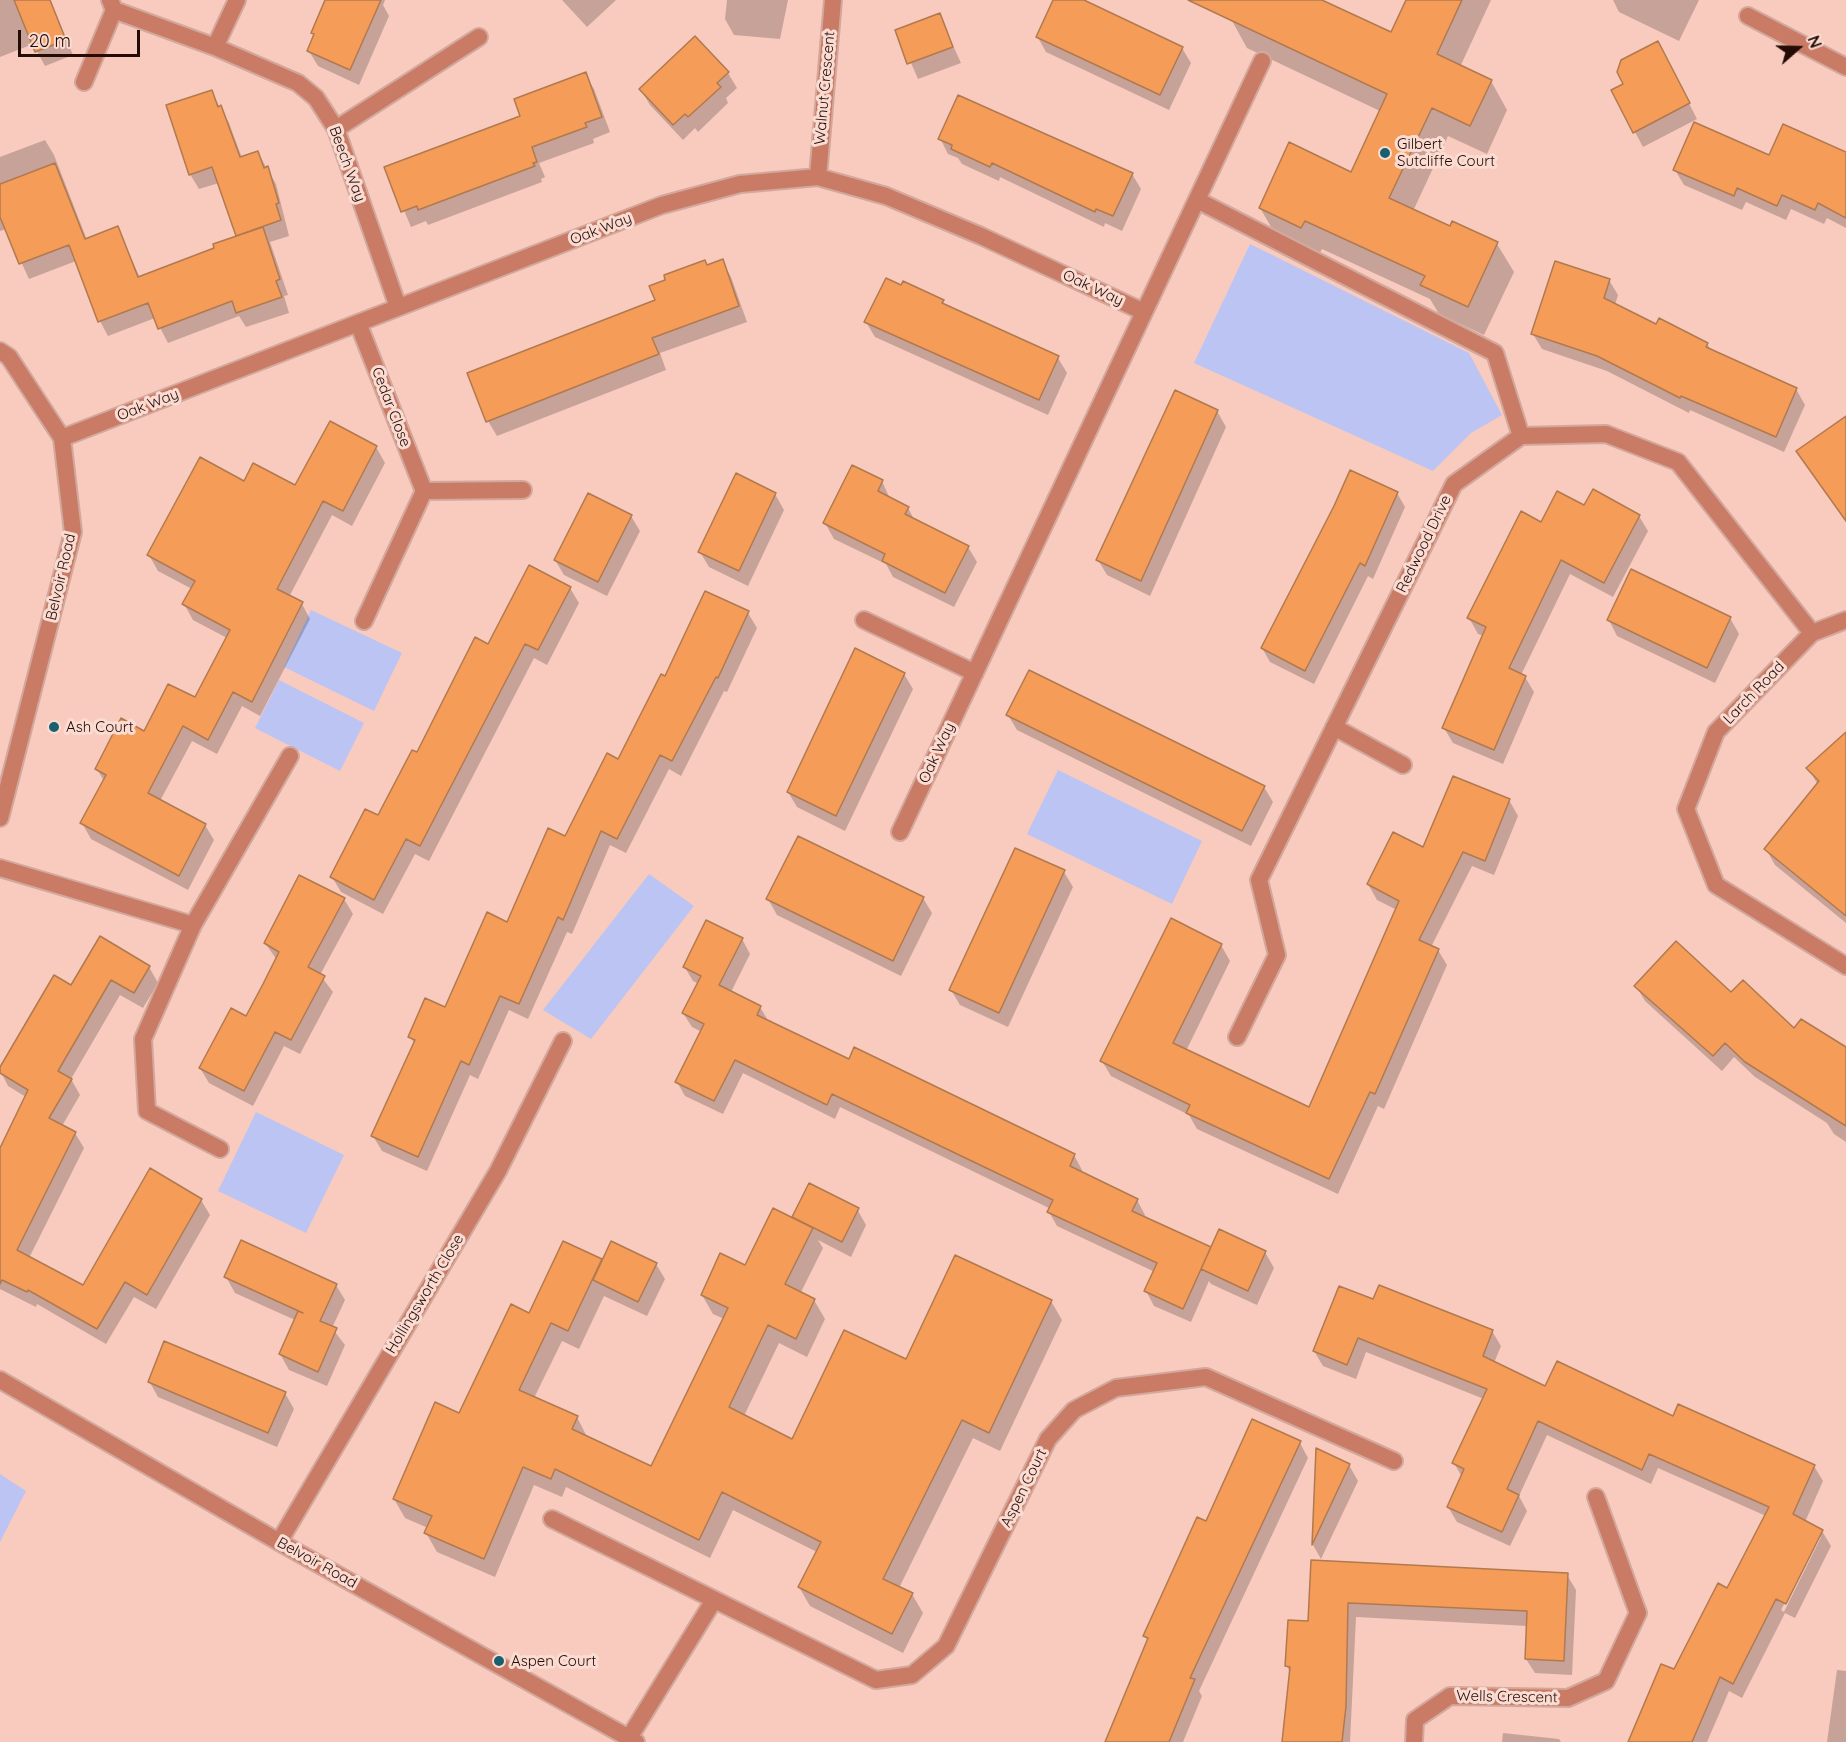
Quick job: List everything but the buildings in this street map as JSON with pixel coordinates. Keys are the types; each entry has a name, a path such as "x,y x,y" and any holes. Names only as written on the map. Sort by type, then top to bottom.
{"street":[{"path":"215,47 237,0"},
{"name":"Walnut Crescent","path":"818,177 833,0"},
{"name":"Beech Way","path":"84,82 112,5 298,83 316,98 336,129 398,308"},
{"path":"1748,16 1846,68"},
{"path":"336,129 479,37"},
{"name":"Oak Way","path":"900,832 1262,61"},
{"name":"Oak Way","path":"62,438 667,203 740,184 818,177 886,196 981,236 1144,312"},
{"path":"1197,200 1495,353 1521,436 1606,434 1678,462 1812,633"},
{"name":"Cedar Close","path":"358,323 424,491"},
{"name":"Belvoir Road","path":"0,351 9,357 62,438 73,532 0,818"},
{"name":"Redwood Drive","path":"1237,1037 1277,956 1259,880 1454,484 1521,436"},
{"path":"364,621 424,491 523,490"},
{"path":"864,620 975,673"},
{"name":"Larch Road","path":"1846,620 1812,633 1716,732 1686,809 1716,885 1846,966"},
{"path":"1334,727 1403,765"},
{"path":"220,1149 147,1111 143,1039 193,925 290,756"},
{"path":"0,868 193,925"},
{"name":"Hollingsworth Close","path":"279,1542 498,1171 563,1041"},
{"name":"Aspen Court","path":"552,1519 876,1680 912,1675 946,1646 1048,1438 1074,1410 1116,1388 1206,1377 1394,1461"},
{"name":"Belvoir Road","path":"0,1380 279,1542 633,1740"},
{"name":"Wells Crescent","path":"1414,1742 1416,1720 1450,1696 1568,1698 1606,1681 1638,1613 1596,1497"},
{"path":"633,1740 714,1600"}],"shaded area":[{"path":"1250,244 1469,353 1502,415 1471,433 1433,471 1194,363"},
{"path":"311,610 402,653 374,711 284,667"},
{"path":"279,680 364,723 340,771 255,728"},
{"path":"1058,770 1202,841 1172,904 1027,834"},
{"path":"649,874 694,906 591,1039 543,1010"},
{"path":"256,1112 344,1155 306,1233 218,1191"},
{"path":"0,1474 26,1491 0,1542"}],"place":[{"name":"Gilbert Sutcliffe Court","path":"1385,153"},
{"name":"Ash Court","path":"54,727"},
{"name":"Aspen Court","path":"499,1661"}]}
